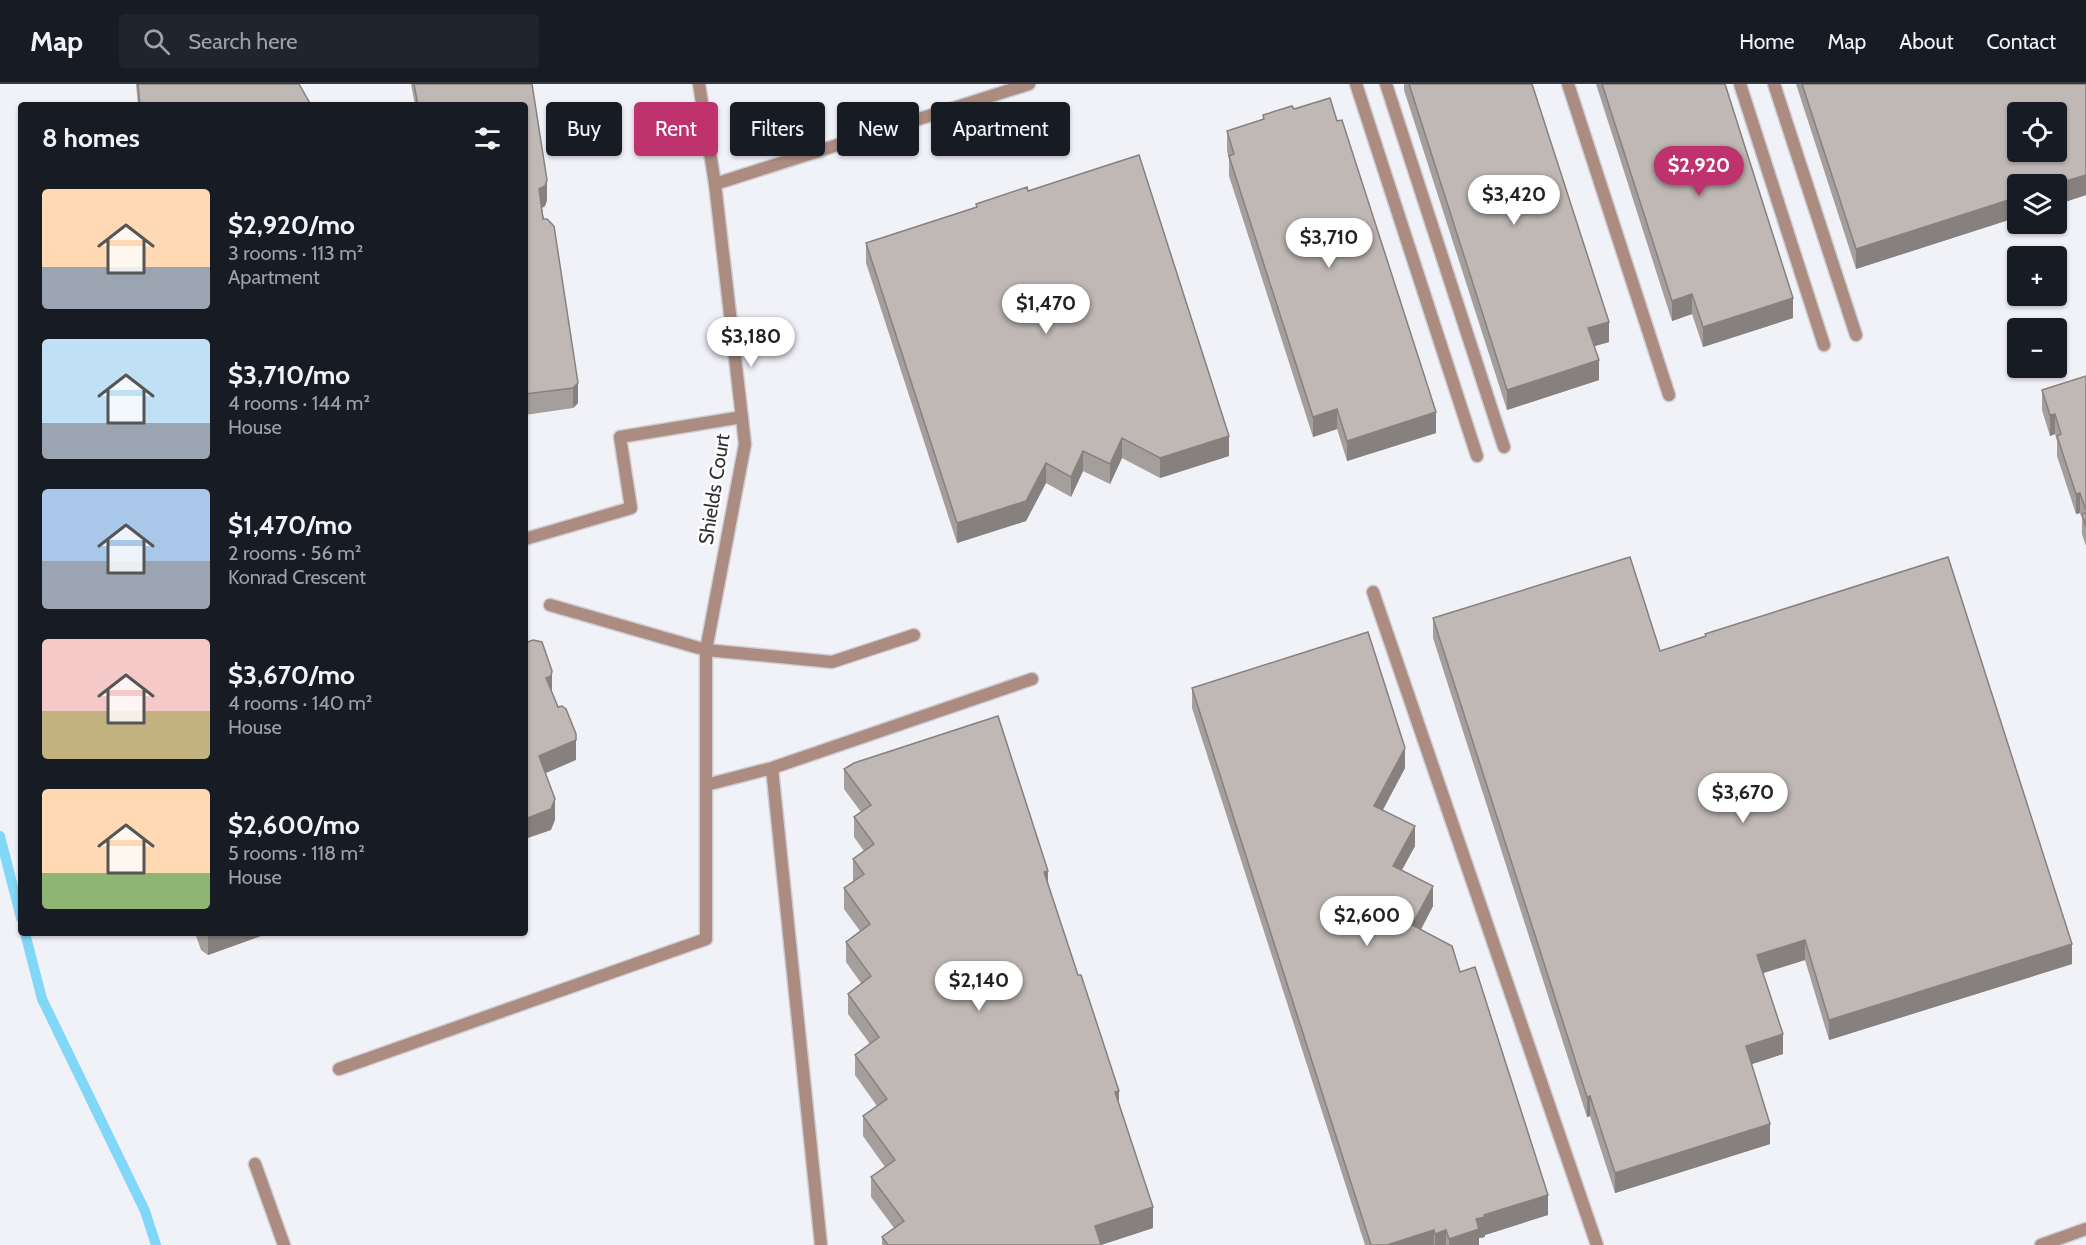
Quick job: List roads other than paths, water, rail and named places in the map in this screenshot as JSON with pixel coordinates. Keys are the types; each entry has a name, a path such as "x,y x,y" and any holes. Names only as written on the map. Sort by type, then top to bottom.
{"street":[{"name":"Shields Court","path":"339,1069 706,939 706,650 745,444 715,184 699,84"},
{"path":"715,184 1029,84"},
{"path":"1356,84 1477,456"},
{"path":"1386,84 1504,447"},
{"path":"1568,84 1669,394"},
{"path":"1740,84 1824,345"},
{"path":"1774,84 1856,334"},
{"path":"528,538 631,508 620,437 742,417"},
{"path":"1374,592 1597,1245"},
{"path":"550,605 706,650 832,662 914,635"},
{"path":"706,785 772,768 1032,680"},
{"path":"772,768 821,1245"},
{"path":"255,1164 284,1245"},
{"path":"2041,1245 2086,1229"}],"waterway":[{"path":"0,836 18,906"},
{"path":"26,936 42,999 145,1211 156,1245"}]}
